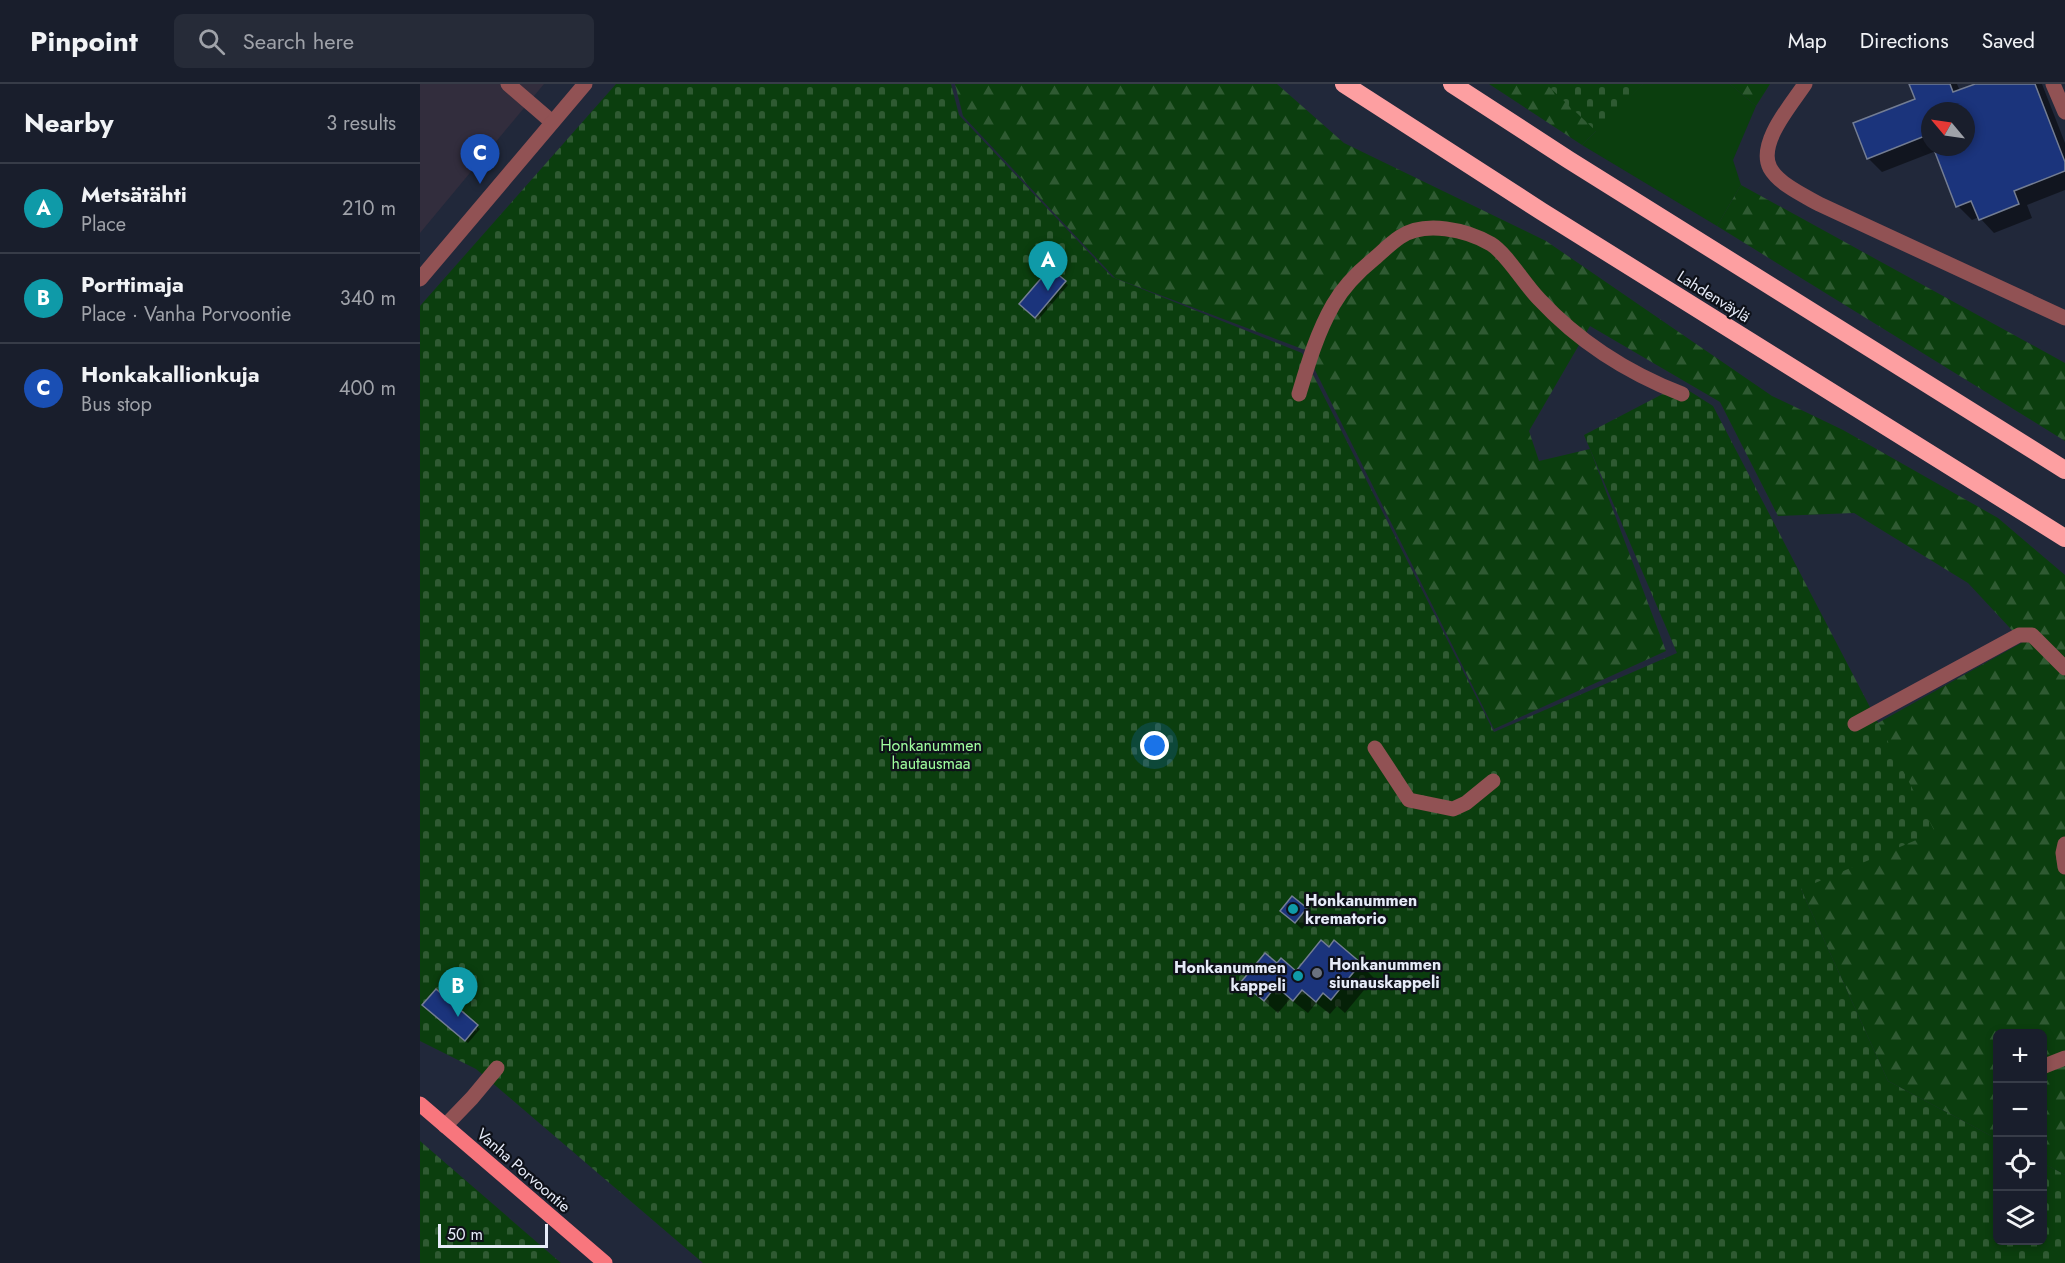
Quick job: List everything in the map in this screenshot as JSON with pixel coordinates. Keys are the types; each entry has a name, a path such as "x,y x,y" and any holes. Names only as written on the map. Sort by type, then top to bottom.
{"highway":[{"name":"Lahdenväylä","path":"1344,84 1541,211 2065,538"},
{"path":"1452,84 1569,160 2065,470"}],"main road":[{"name":"Vanha Porvoontie","path":"420,1104 605,1263"}],"street":[{"path":"508,84 552,122"},
{"path":"420,279 585,84"},
{"path":"1805,84 1769,139 1767,152 1770,167 1780,178 1819,204 2065,318"},
{"path":"2053,84 2065,112"},
{"path":"1299,394 1310,356 1325,320 1350,281 1400,237 1422,229 1439,227 1492,244 1557,319 1620,364 1682,394"},
{"path":"1855,724 2019,635 2032,635 2065,668"},
{"path":"1376,748 1409,800 1454,809 1466,803 1492,781"},
{"path":"2065,844 2063,853 2065,867"},
{"path":"2047,1065 2065,1058"},
{"path":"445,1126 474,1100 497,1068"}],"shaded area":[{"path":"420,84 544,84 420,233"}],"green space":[{"name":"Honkanummen hautausmaa","path":"616,84 951,84 959,115 1112,277 1302,353 1494,732 1677,653 1584,435 1680,385 1713,406 1935,832 1801,889 1888,1081 1993,1137 1993,1245 2047,1245 2047,1165 2065,1175 2065,1263 703,1263 476,1069 420,1041 420,306"},
{"path":"955,84 1277,84 1344,143 1546,241 1772,396 1843,430 1998,518 2065,575 2065,1175 2047,1165 2047,1029 1993,1029 1993,1137 1888,1081 1801,889 1867,729 2023,642 1968,583 1854,513 1778,516 1720,402 1590,326 1529,431 1539,461 1590,449 1666,651 1494,729 1305,350 1115,278 963,116"},
{"path":"1489,84 1643,84 1582,145"},
{"path":"1546,84 1643,84 1597,132"},
{"path":"1643,84 1730,84 1756,106 1733,160 1741,185 1717,226 1582,145"},
{"path":"1730,84 1770,84 1756,106"},
{"path":"1741,185 2065,363 2065,441 1717,226"},
{"path":"420,1141 561,1263 420,1263"}],"building":[{"path":"1909,84 1950,84 1953,92 1975,84 2035,84 2065,162 2065,171 2014,191 2019,204 1979,220 1971,201 1956,207 1936,156 1975,156 1975,102 1921,102 1921,138 1867,159 1853,123 1915,99"},
{"path":"1050,268 1066,281 1035,318 1019,304"},
{"name":"Honkanummen krematorio","path":"1292,896 1307,908 1295,923 1280,911"},
{"name":"Honkanummen kappeli","path":"1321,940 1329,947 1334,940 1361,963 1331,1000 1323,993 1316,1002 1302,990 1293,1001 1276,986 1264,1001 1241,982 1265,953 1277,963 1281,958 1296,971"},
{"path":"436,989 478,1025 465,1041 422,1005"}],"place":[{"name":"Honkakallionkuja","path":"480,184"},
{"name":"Metsätähti","path":"1048,291"},
{"name":"Honkanummen krematorio","path":"1293,909"},
{"name":"Honkanummen siunauskappeli","path":"1317,973"},
{"name":"Honkanummen kappeli","path":"1298,976"},
{"name":"Porttimaja","path":"458,1017"}]}
